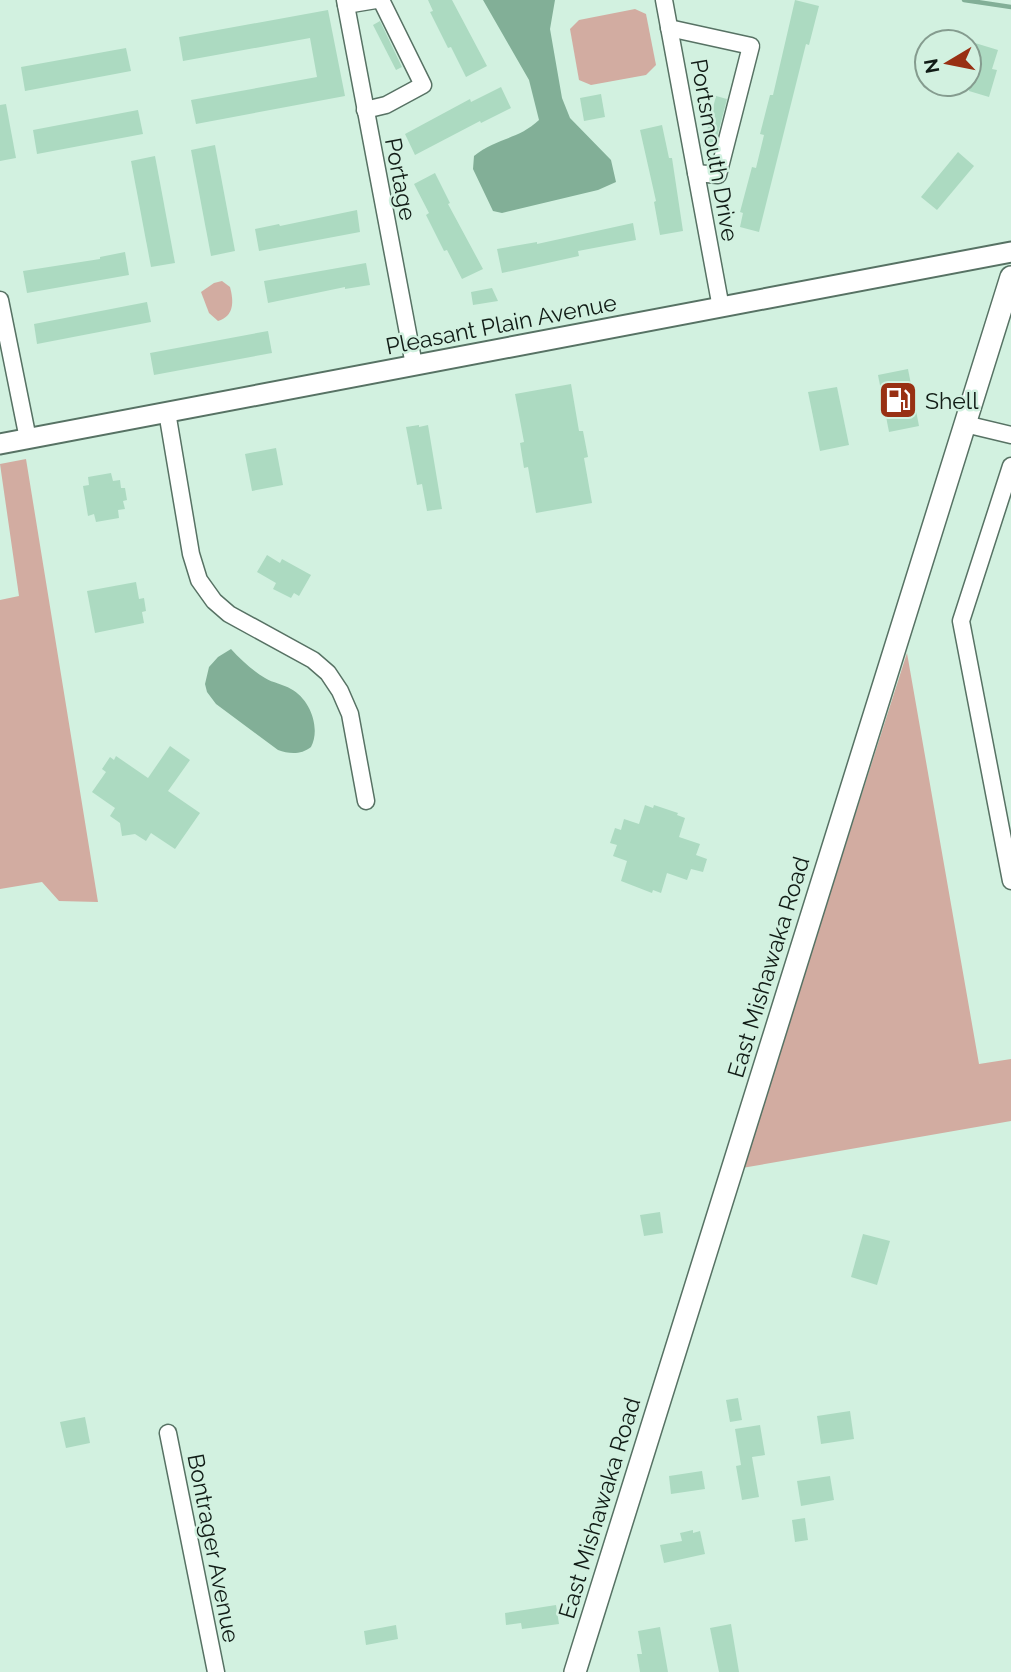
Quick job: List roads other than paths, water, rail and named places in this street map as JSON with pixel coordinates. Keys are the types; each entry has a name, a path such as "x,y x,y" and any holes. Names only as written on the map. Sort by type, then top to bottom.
{"main road":[{"name":"East Mishawaka Road","path":"575,1672 1011,277"}],"street":[{"path":"345,2 376,0"},
{"path":"365,110 386,105 423,85 381,0"},
{"name":"Portsmouth Drive","path":"664,0 721,308"},
{"name":"Portage","path":"345,2 414,365"},
{"path":"669,28 751,46 718,175 696,173"},
{"name":"Pleasant Plain Avenue","path":"0,444 1011,253"},
{"path":"0,300 27,439"},
{"path":"167,412 191,554 200,580 214,601 229,614 313,660 328,673 350,714 366,801"},
{"path":"965,424 1011,435"},
{"path":"1011,466 961,621 1011,881"},
{"name":"Bontrager Avenue","path":"168,1433 216,1672"}],"waterway":[{"path":"964,0 1011,7"}],"place":[{"name":"Shell","path":"898,400"}]}
